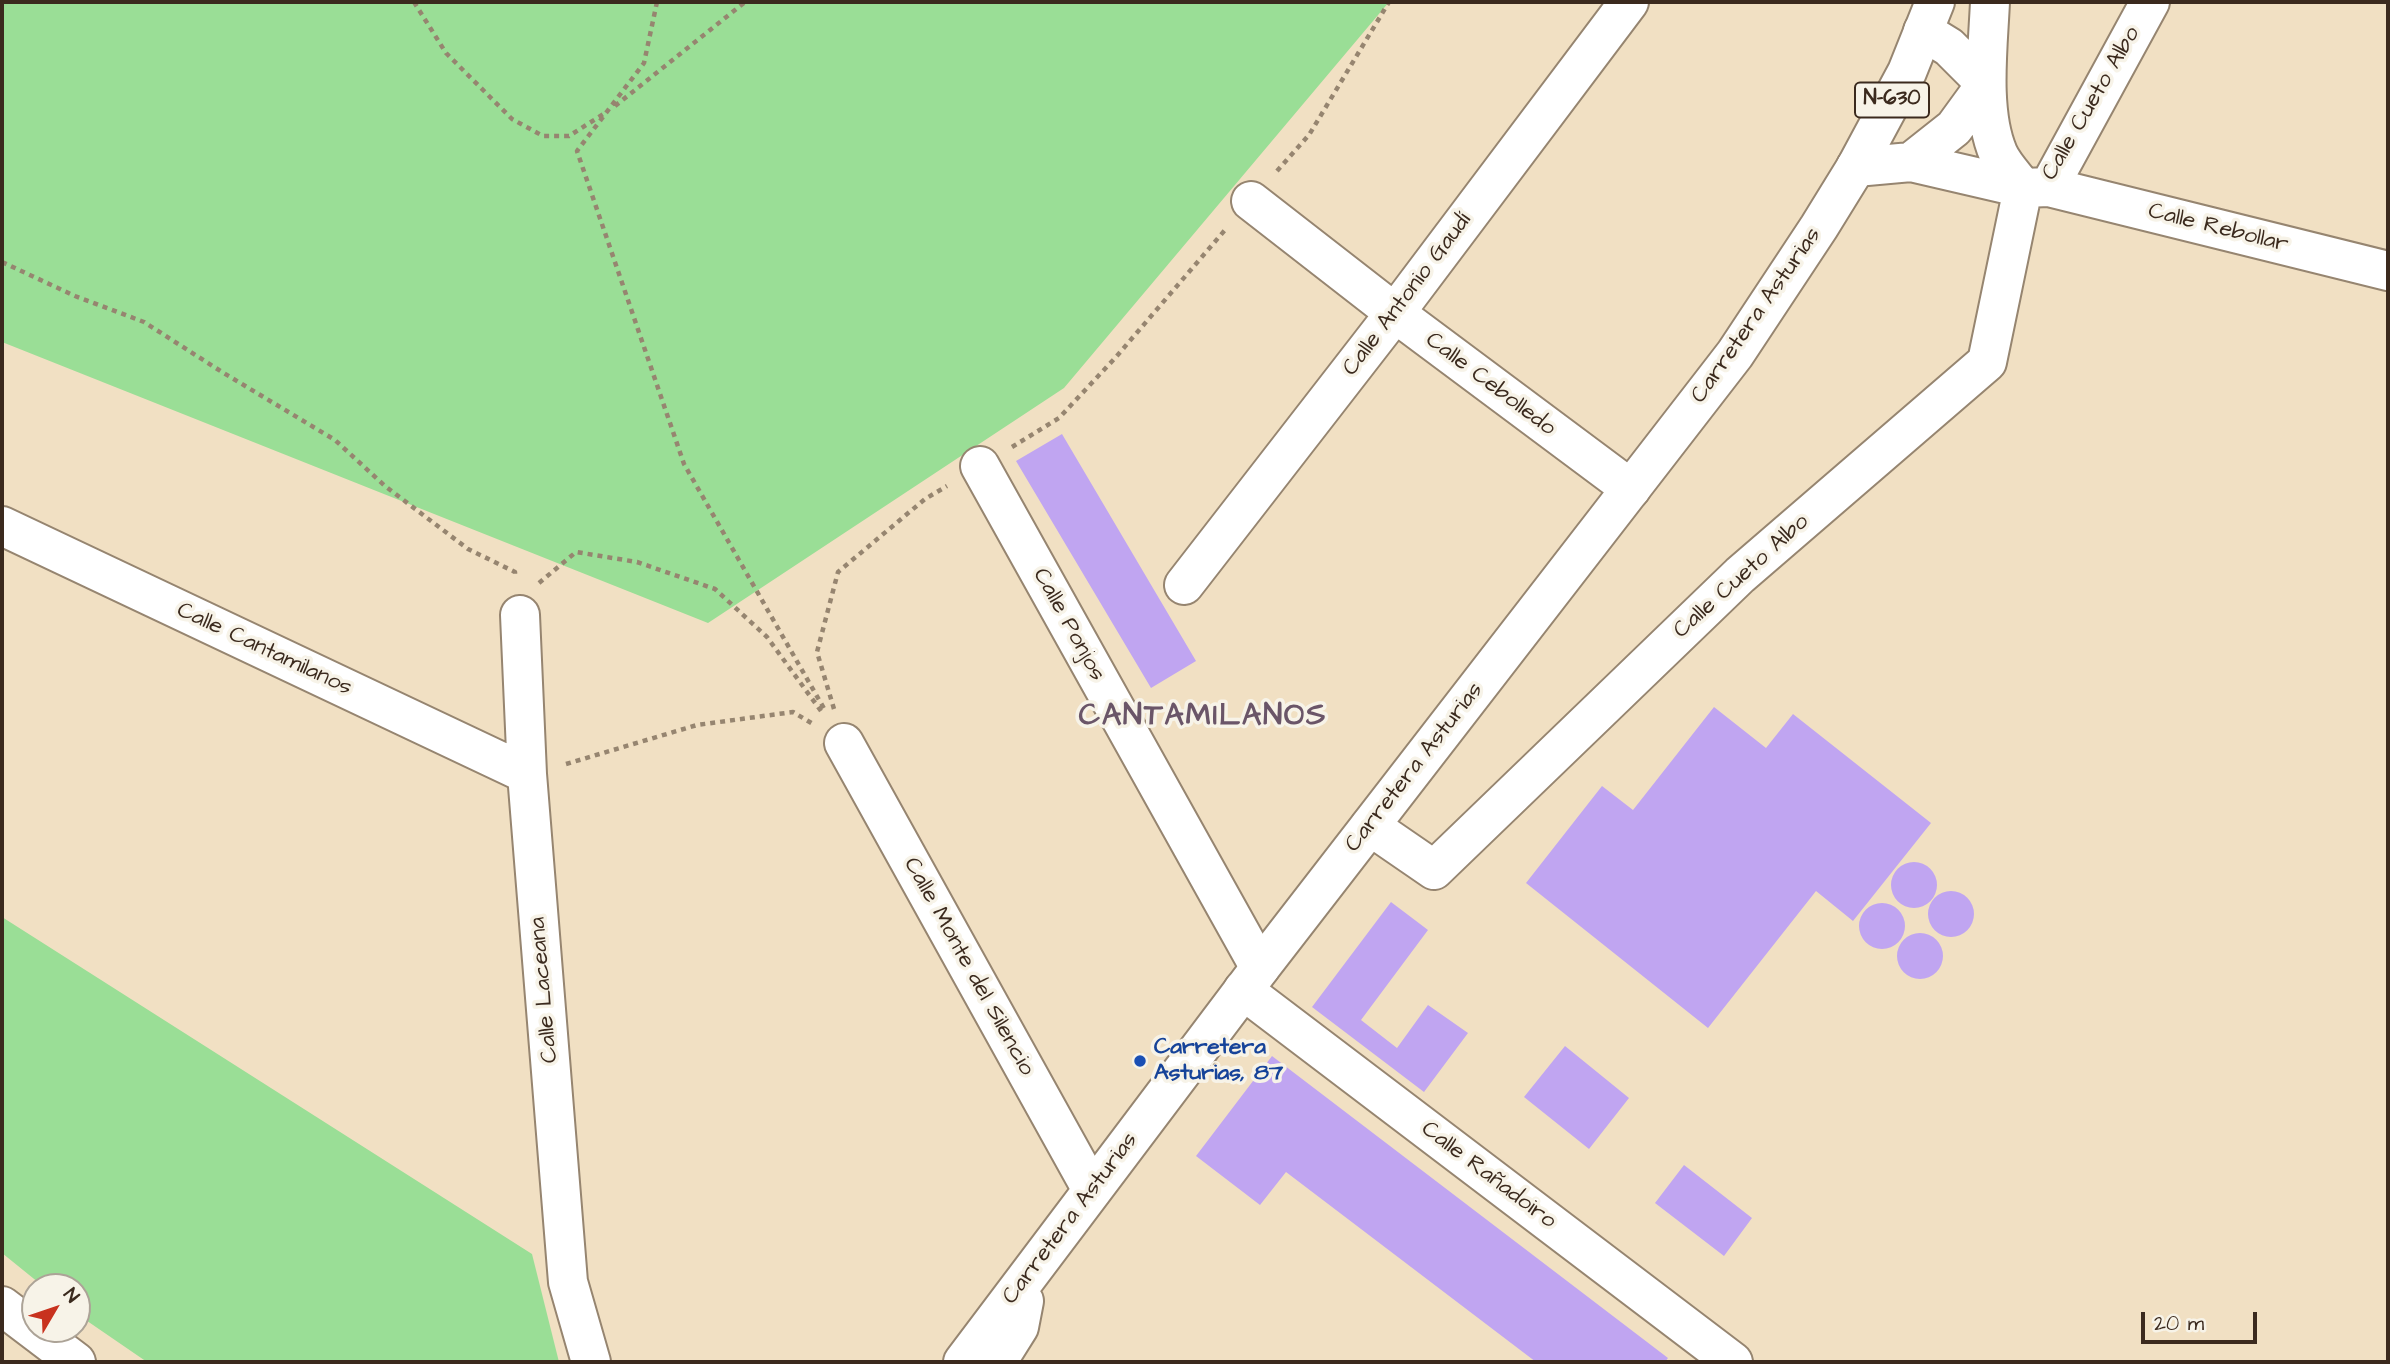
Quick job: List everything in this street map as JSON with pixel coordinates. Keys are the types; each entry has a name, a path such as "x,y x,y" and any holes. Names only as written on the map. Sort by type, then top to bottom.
{"main road":[{"name":"Calle Antonio Gaudí","path":"1184,585 1395,313 1629,2"},
{"name":"Calle Cueto Albo","path":"1990,2 1986,83 1992,133 1998,155 2036,188"},
{"name":"Calle Cueto Albo","path":"1370,826 1434,870 1740,575 1987,362 2036,188 2150,2"},
{"path":"1856,167 1911,162 1954,128 1986,83 1949,47 1929,16"},
{"name":"N-630","path":"1856,167 1907,72 1929,16"},
{"name":"Calle Rebollar","path":"1911,162 2036,188 2388,271"},
{"name":"Carretera Asturias","path":"963,1362 1251,979 1735,354 1856,167"},
{"name":"Calle Cebolledo","path":"1251,201 1395,313 1631,489"},
{"name":"Calle Ponjos","path":"980,466 1251,979"},
{"name":"Calle Cantamilanos","path":"2,526 527,774"},
{"name":"Calle Laceana","path":"520,615 527,774 568,1282 591,1362"},
{"name":"Calle Monte del Silencio","path":"844,743 1092,1190"},
{"name":"Calle Rañadoiro","path":"1251,979 1733,1362"},
{"path":"997,1362 1019,1327 1028,1275"},
{"path":"2,1306 76,1362"}],"path":[{"path":"414,2 446,53 512,119 542,136 569,136 610,110 745,2"},
{"path":"657,2 645,63 577,151 684,464 844,743"},
{"path":"844,743 817,652 838,572 925,499 1059,418 1116,357 1309,135 1389,2"},
{"path":"2,262 75,296 144,322 335,440 385,486 468,549 515,572 520,615"},
{"path":"520,615 542,580 576,552 637,562 715,589 767,637 844,743"},
{"path":"527,774 697,724 793,712 844,743"}],"green space":[{"path":"2,2 1389,2 1064,388 708,623 2,342"},
{"path":"2,917 532,1254 559,1362 147,1362 91,1324 91,1273 27,1273 2,1253"}],"building":[{"path":"1062,434 1196,661 1151,688 1016,461"},
{"path":"1714,707 1766,748 1793,714 1931,823 1853,921 1816,891 1708,1028 1526,883 1602,786 1633,810"},
{"path":"1914,862 1930,869 1937,885 1930,901 1914,908 1898,901 1891,885 1898,869"},
{"path":"1951,891 1967,898 1974,914 1967,930 1951,937 1935,930 1928,914 1935,898"},
{"path":"1391,902 1428,930 1361,1020 1397,1048 1428,1005 1468,1033 1424,1092 1312,1007"},
{"path":"1882,903 1898,910 1905,926 1898,942 1882,949 1866,942 1859,926 1866,910"},
{"path":"1920,933 1936,940 1943,956 1936,972 1920,979 1904,972 1897,956 1904,940"},
{"path":"1565,1046 1629,1098 1589,1149 1524,1097"},
{"path":"1272,1056 1668,1358 1665,1362 1536,1362 1286,1172 1260,1205 1196,1156"},
{"path":"1684,1165 1752,1218 1724,1256 1655,1203"}],"place":[{"name":"Carretera Asturias, 87","path":"1140,1061"}],"district":[{"name":"CANTAMILANOS","path":"1203,718"}]}
